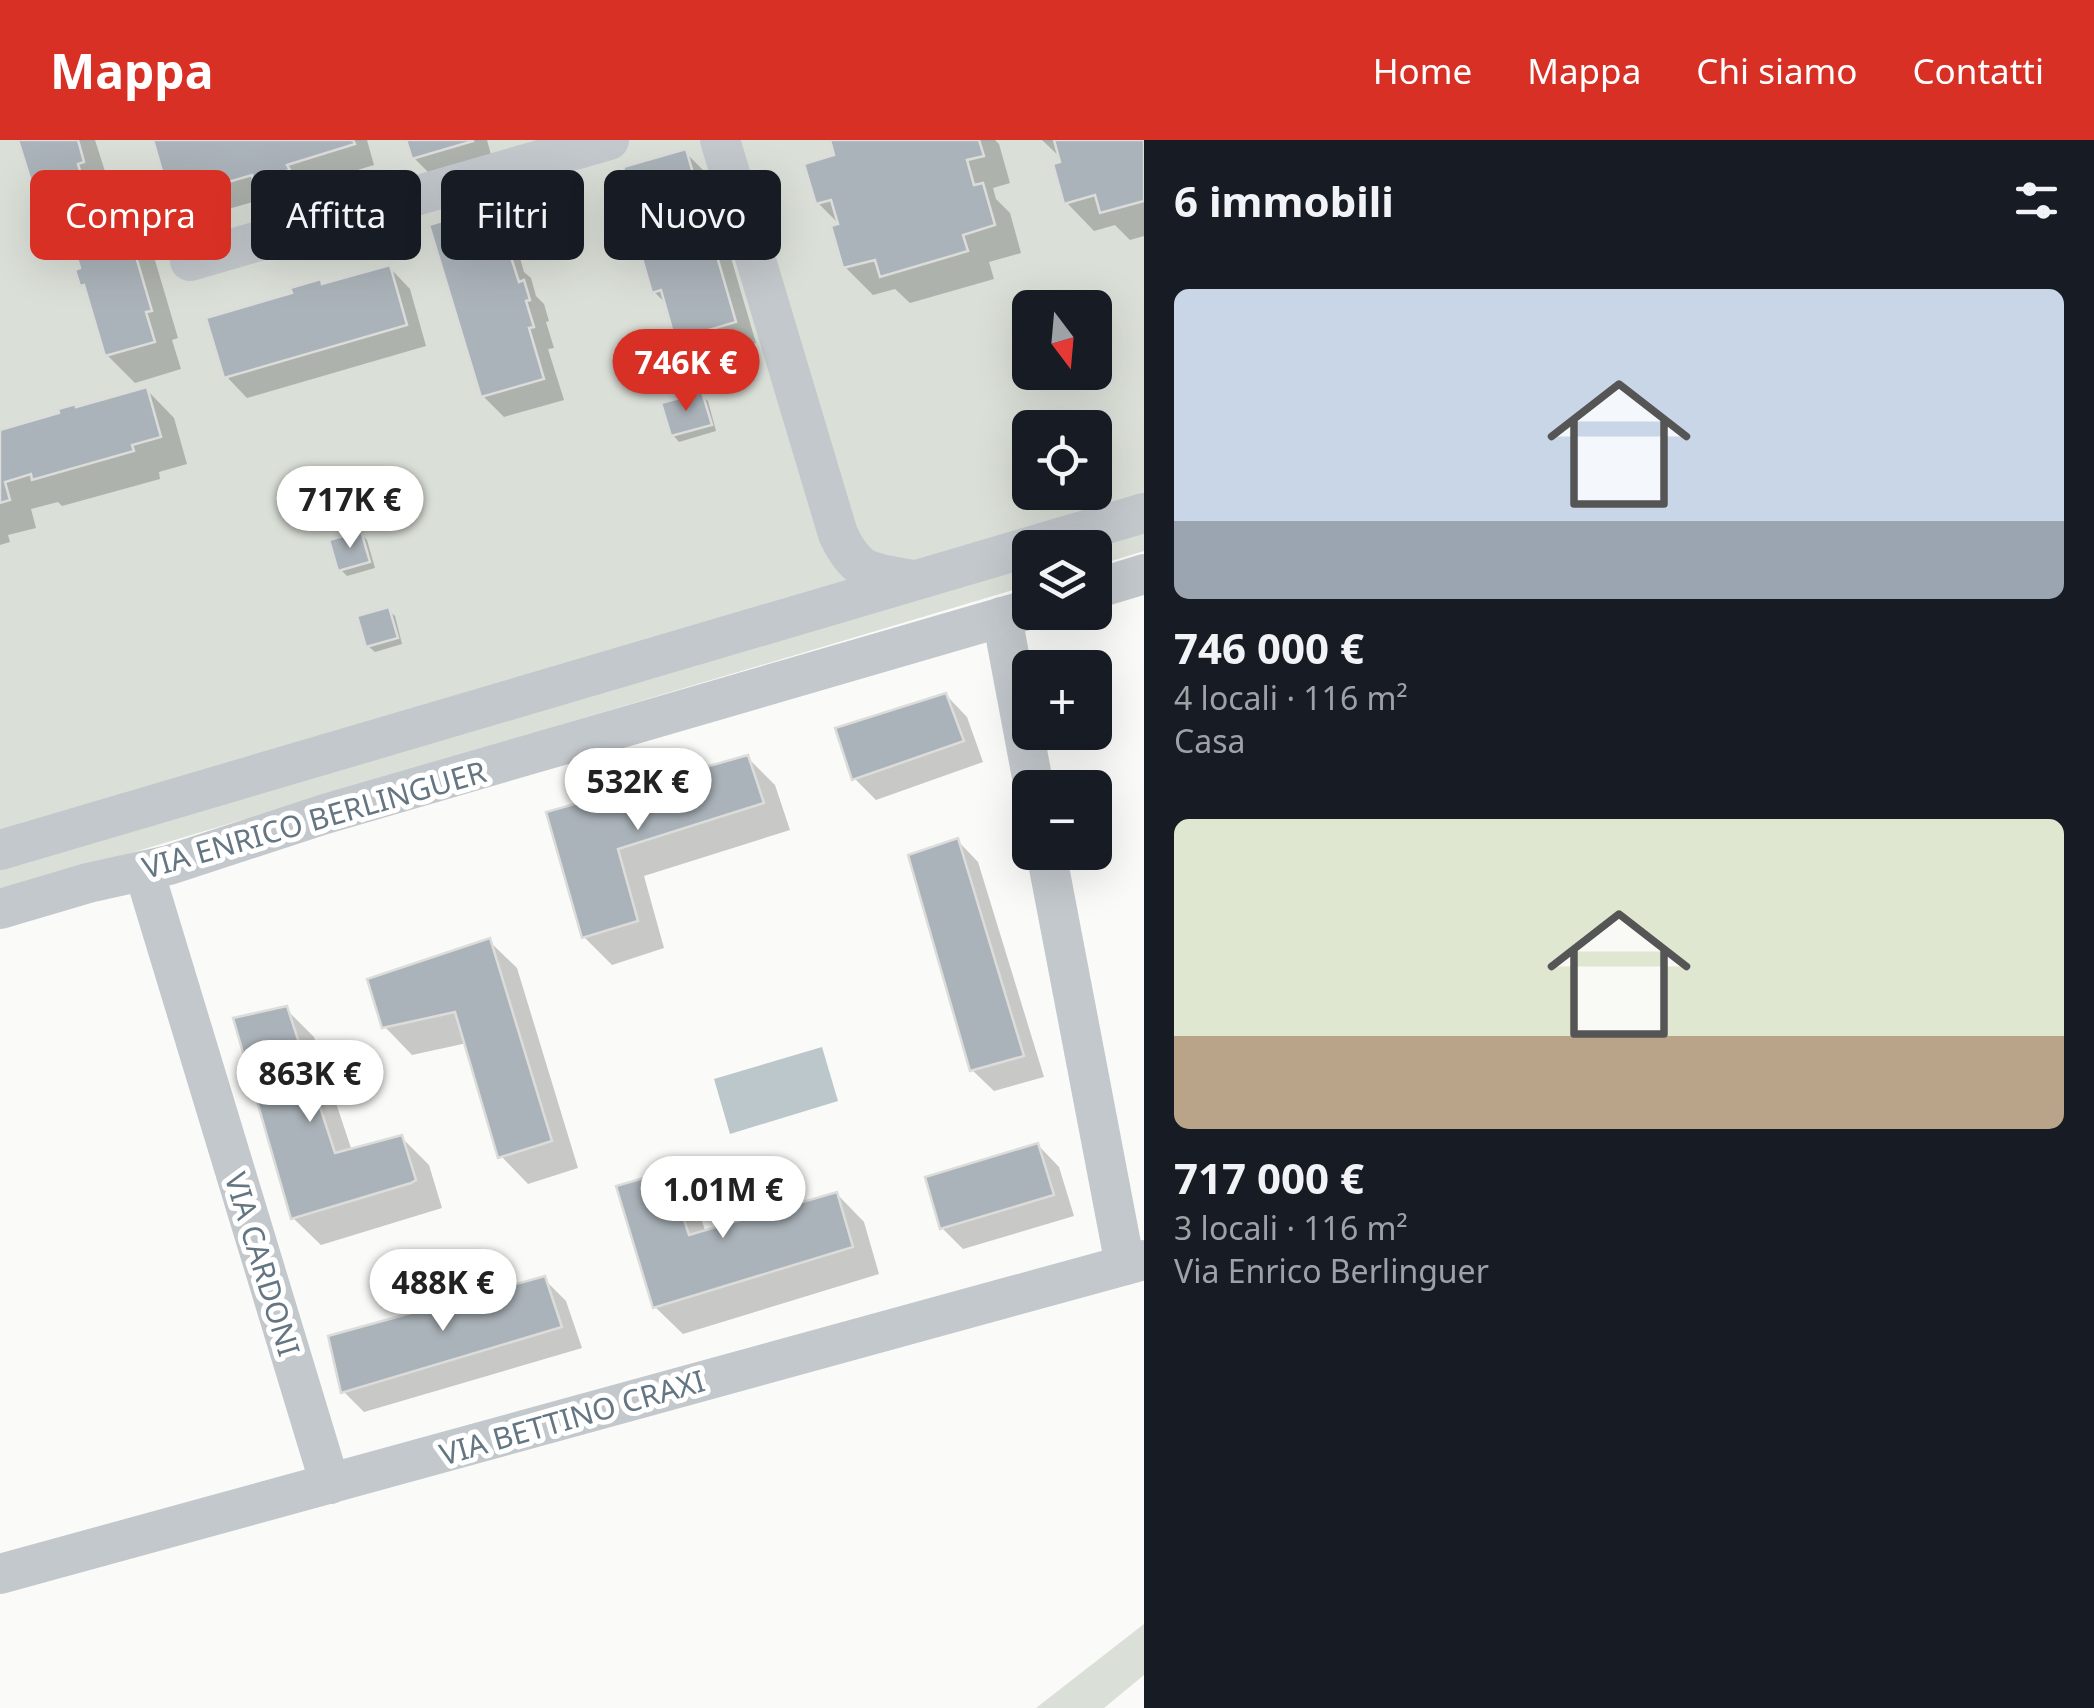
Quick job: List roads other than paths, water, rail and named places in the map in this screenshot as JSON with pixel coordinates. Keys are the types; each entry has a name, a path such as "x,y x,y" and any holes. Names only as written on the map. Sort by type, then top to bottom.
{"street":[{"path":"190,261 609,140"},
{"path":"720,140 838,534 848,555 864,570 919,581"},
{"path":"0,850 1144,513"},
{"path":"791,618 822,585 835,561 838,534"},
{"path":"1112,584 1144,574"},
{"name":"VIA ENRICO BERLINGUER","path":"0,910 1012,614"},
{"path":"1018,630 1032,770"},
{"name":"VIA CARDONI","path":"144,870 330,1484"},
{"path":"1050,870 1134,1263"},
{"name":"VIA BETTINO CRAXI","path":"0,1574 1134,1263"}]}
